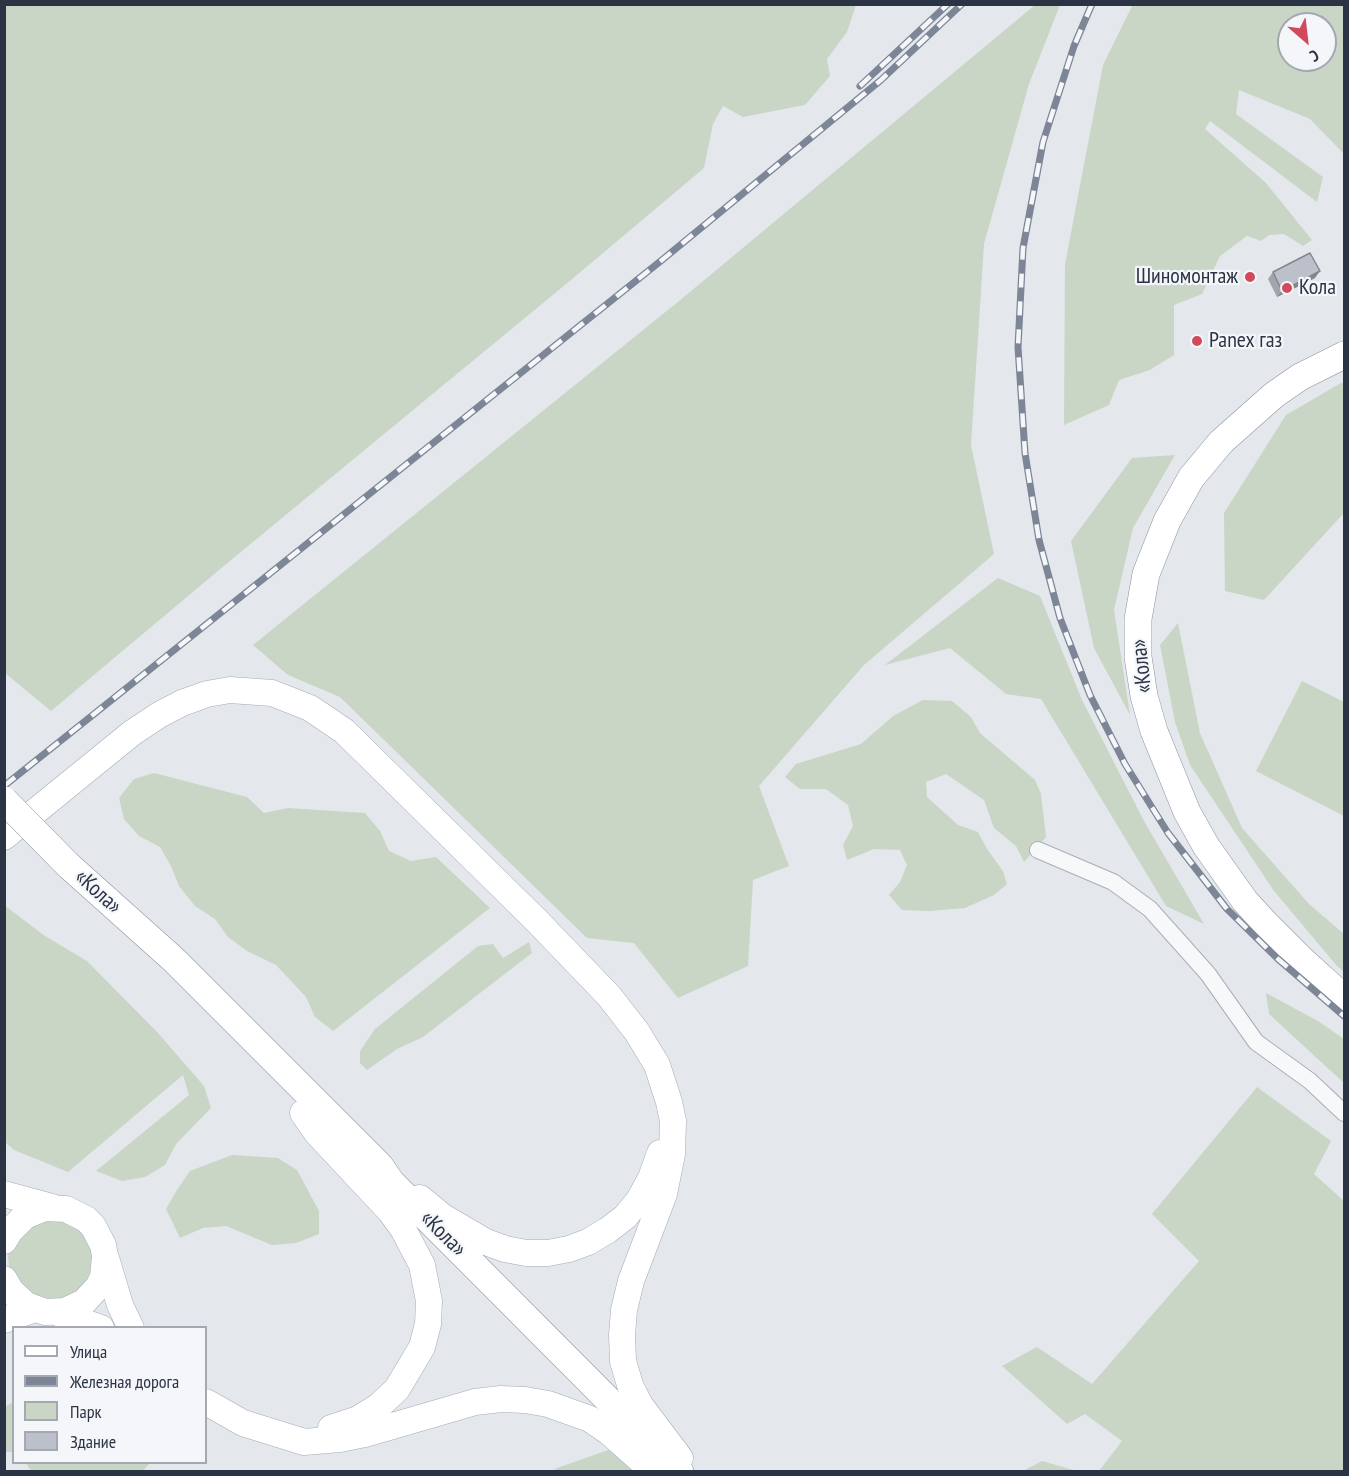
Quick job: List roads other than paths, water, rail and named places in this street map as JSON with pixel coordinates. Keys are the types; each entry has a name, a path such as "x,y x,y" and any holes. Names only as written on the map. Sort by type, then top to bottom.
{"highway":[{"name":"«Кола»","path":"1344,355 1300,377 1274,395 1221,442 1191,478 1167,521 1146,574 1138,619 1138,657 1144,696 1154,731 1187,813 1206,846 1245,901 1302,960 1344,998"},
{"path":"4,800 68,865"},
{"name":"«Кола»","path":"68,865 161,970 303,1113 321,1126 667,1472"},
{"name":"«Кола»","path":"68,865 173,959 680,1472"}],"main road":[{"path":"4,837 132,733 182,703 207,694 230,690 272,693 310,708 344,731 538,922 609,996 650,1051 663,1081 673,1121 672,1154 663,1194 631,1281 624,1310 622,1335 624,1361 630,1385 640,1405 692,1472"},
{"path":"380,1166 398,1177 443,1217 486,1242 526,1253 548,1253 569,1249 588,1242 608,1230 639,1200 659,1158 663,1136 663,1081"},
{"path":"280,1436 339,1426 358,1419 379,1406 397,1389 410,1369 422,1347 428,1324 427,1282 413,1246 390,1211 316,1132 303,1113"},
{"path":"4,1194 56,1208"},
{"path":"4,1241 10,1231 25,1216 45,1208 66,1209 86,1219 99,1235 120,1305 130,1326"},
{"path":"4,1320 45,1311 75,1308 91,1296 103,1277 105,1256"},
{"path":"4,1279 18,1298 45,1311 94,1326"},
{"path":"207,1403 243,1423 304,1442 340,1439 390,1428 475,1402 501,1399 525,1400 548,1404 590,1419 609,1432 654,1472"}],"street":[{"path":"1038,850 1113,882 1150,909 1208,974 1256,1042 1310,1081 1344,1113"}],"railway":[{"path":"860,86 948,4"},
{"path":"4,786 662,260 881,80 962,4"},
{"path":"1092,4 1074,46 1043,142 1023,248 1018,347 1025,453 1039,540 1060,618 1090,695 1125,764 1168,833 1227,909 1278,959 1344,1016"}],"place":[{"name":"Шиномонтаж","path":"1250,277"},
{"name":"Кола","path":"1287,288"},
{"name":"Panex газ","path":"1197,341"}]}
